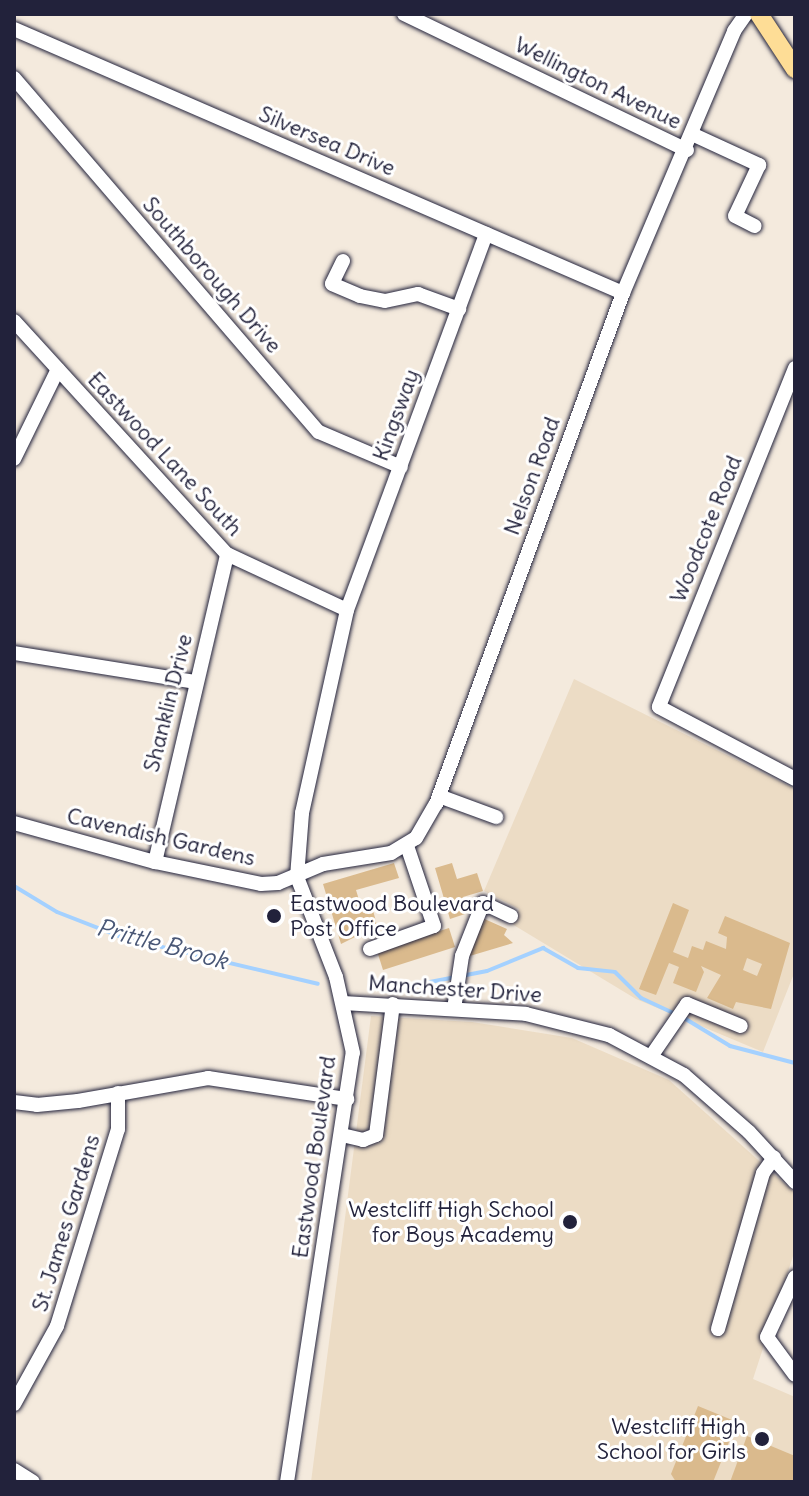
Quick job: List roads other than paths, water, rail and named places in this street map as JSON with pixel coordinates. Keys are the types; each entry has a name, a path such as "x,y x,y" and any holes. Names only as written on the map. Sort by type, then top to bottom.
{"main road":[{"path":"759,14 795,69"}],"street":[{"name":"Wellington Avenue","path":"404,14 687,150"},
{"name":"Nelson Road","path":"407,846 424,830 439,796 623,293 694,135 734,31 746,14"},
{"name":"Silversea Drive","path":"14,29 623,293"},
{"name":"Southborough Drive","path":"14,78 319,432 342,446 401,467"},
{"path":"694,135 759,165 735,216 755,226"},
{"name":"Kingsway","path":"347,610 486,234"},
{"path":"343,261 332,284 360,296 385,301 418,294 459,309"},
{"name":"Eastwood Lane South","path":"14,321 227,554 347,610"},
{"name":"Woodcote Road","path":"795,368 659,707 795,779"},
{"path":"14,459 58,369"},
{"name":"Shanklin Drive","path":"155,862 227,554"},
{"name":"Eastwood Boulevard","path":"287,1482 353,1053 343,1003 297,877 302,813 347,610"},
{"path":"14,653 196,682"},
{"path":"439,796 496,817"},
{"name":"Cavendish Gardens","path":"14,823 155,862 261,884 297,877"},
{"path":"297,877 323,864 382,856 407,846 434,926 370,949"},
{"path":"454,1009 460,963 483,903 511,916"},
{"name":"Manchester Drive","path":"343,1003 393,1004 564,1020 652,1055 712,1098 795,1182"},
{"path":"342,1135 363,1140 376,1135 393,1004"},
{"path":"652,1055 687,1004 741,1026"},
{"path":"14,1102 37,1105 208,1078 347,1099"},
{"name":"St. James Gardens","path":"14,1404 57,1326 118,1129 118,1093"},
{"path":"718,1329 763,1173 774,1158"},
{"path":"795,1277 767,1337 795,1375"},
{"path":"14,1470 33,1482"}],"waterway":[{"name":"Prittle Brook","path":"14,886 57,912 124,938 318,984"},
{"name":"Prittle Brook","path":"383,991 487,971 543,948 578,968 615,972 641,998 676,1014"},
{"name":"Prittle Brook","path":"684,1018 730,1046 795,1063"}],"place":[{"name":"Eastwood Boulevard Post Office","path":"274,916"},
{"name":"Westcliff High School for Boys Academy","path":"570,1222"},
{"name":"Westcliff High School for Girls","path":"762,1439"}]}
